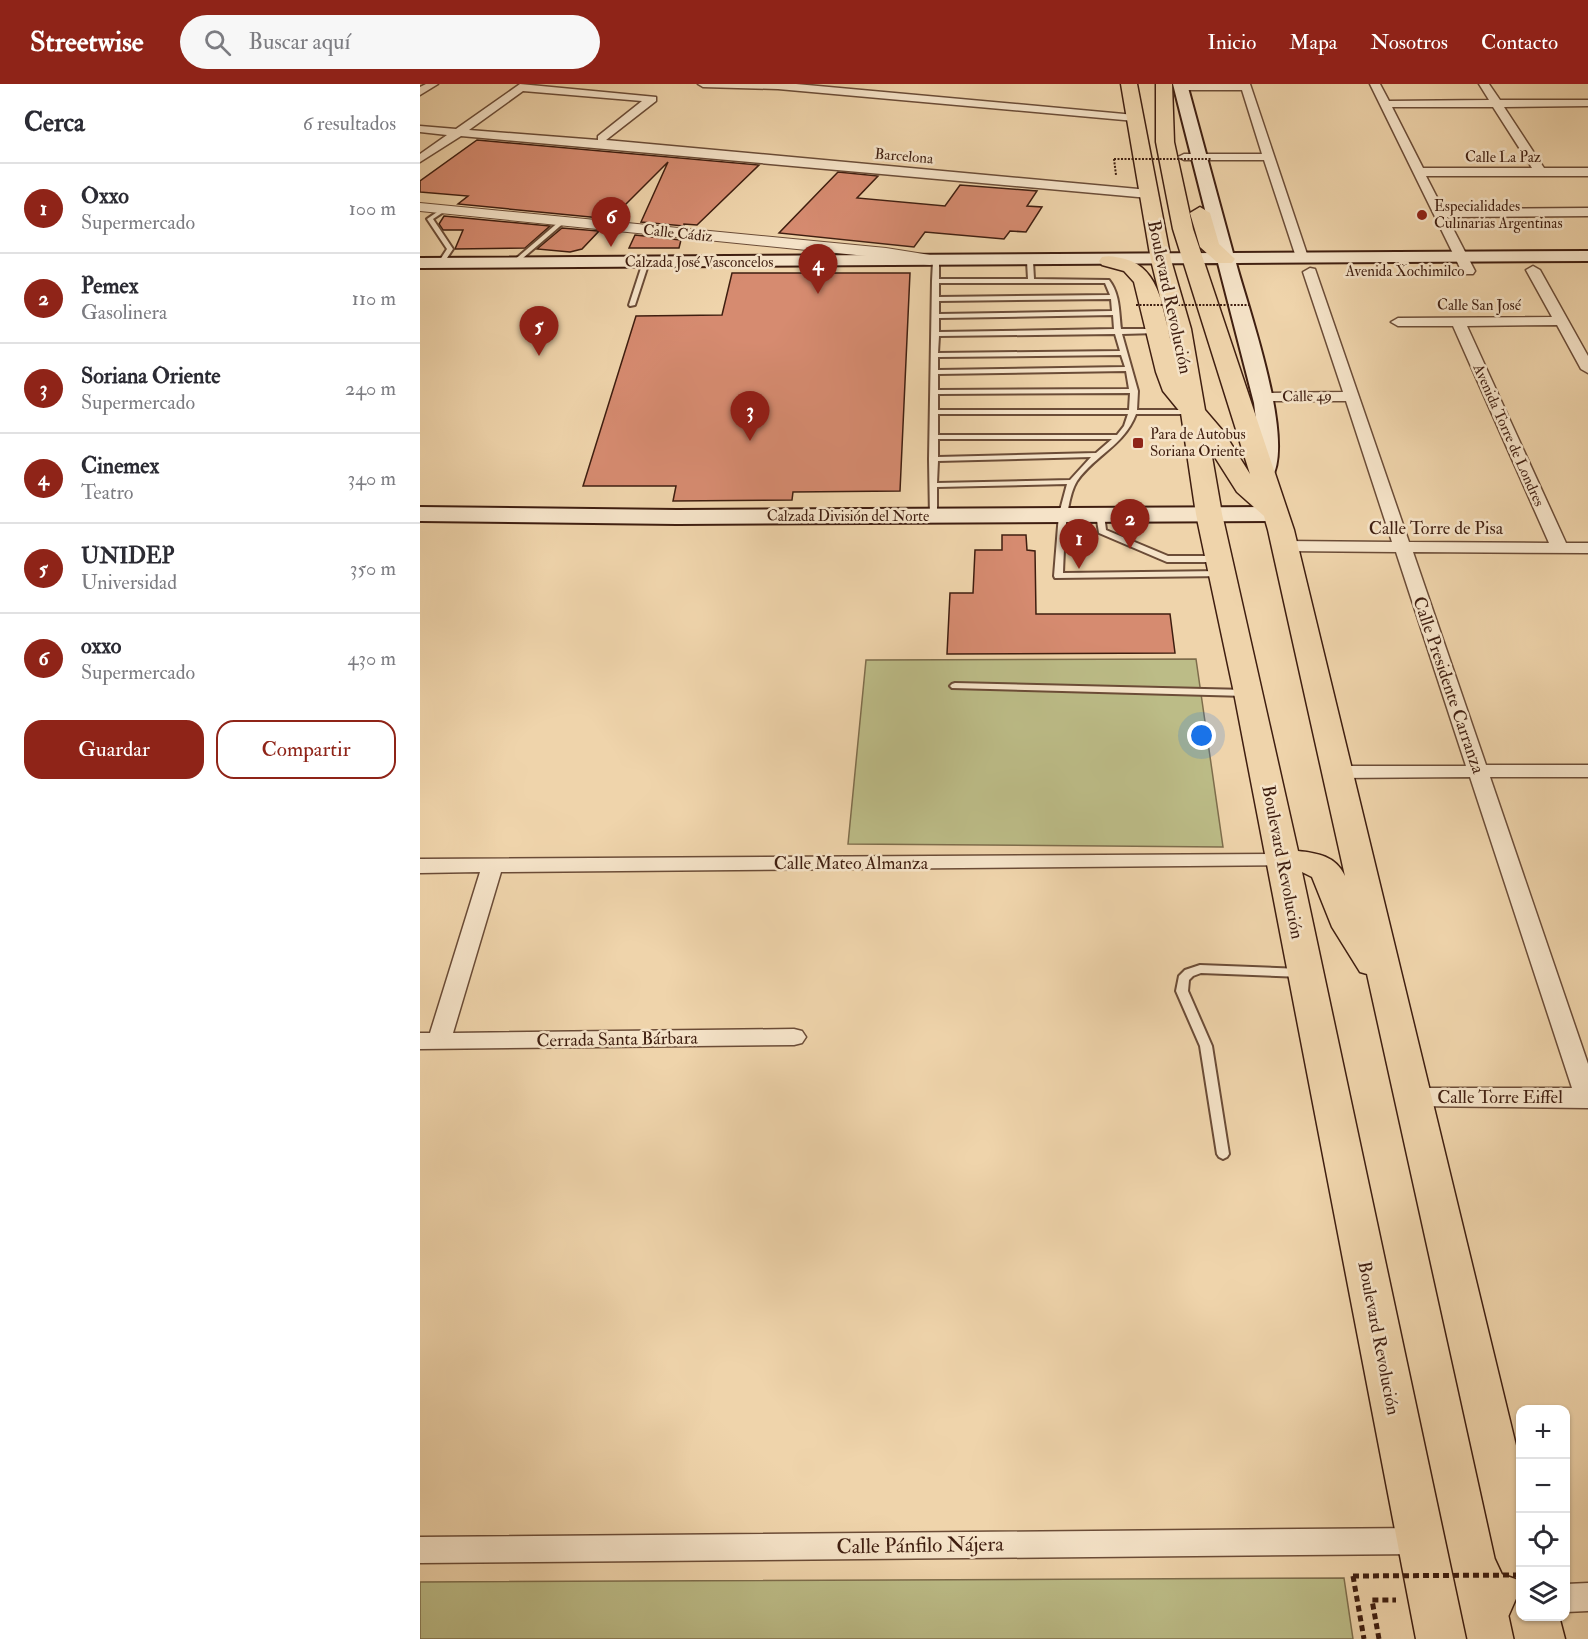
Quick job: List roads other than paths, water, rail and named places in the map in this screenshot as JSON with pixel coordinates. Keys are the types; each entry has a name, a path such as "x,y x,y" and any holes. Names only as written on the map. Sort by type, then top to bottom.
{"main road":[{"path":"1129,84 1144,102 1163,114 1177,128 1198,158"},
{"name":"Boulevard Revolución","path":"1129,84 1161,260 1180,329 1209,514 1249,693 1440,1639"},
{"path":"1175,85 1163,114 1168,162 1183,229 1276,514 1516,1537"},
{"path":"1175,85 1198,158 1210,247 1225,259 1262,397 1269,444 1263,474"},
{"path":"1102,261 1138,249 1155,231"},
{"path":"809,262 816,257 821,247"},
{"name":"Avenida Xochimilco","path":"1193,260 1225,259 1256,269 1306,264 1465,264 1588,256"},
{"name":"Calzada José Vasconcelos","path":"420,263 1193,260"},
{"path":"1102,261 1131,267 1144,280 1175,391 1214,436 1246,487 1276,514"},
{"name":"Avenida Xochimilco","path":"1465,264 1533,270 1588,270"},
{"name":"Calzada División del Norte","path":"420,514 677,517 1276,514"},
{"path":"1282,860 1312,863 1326,871 1349,927 1386,986"},
{"path":"1535,1621 1540,1639"}],"street":[{"path":"420,92 433,84"},
{"path":"703,84 777,87 1135,118"},
{"path":"760,84 777,87"},
{"path":"1375,84 1465,264"},
{"path":"1484,84 1540,172"},
{"path":"1175,85 1246,86"},
{"path":"420,159 532,86 652,99 602,138"},
{"name":"Calle Presidente Carranza","path":"1246,86 1588,1098"},
{"path":"1385,104 1588,103"},
{"name":"Barcelona","path":"420,122 467,130 1149,195"},
{"name":"Barcelona","path":"420,129 602,138 657,148"},
{"path":"1198,158 1269,157"},
{"name":"Calle La Paz","path":"1419,172 1588,172"},
{"name":"Calle Cádiz","path":"420,207 821,247 936,261"},
{"path":"1439,213 1588,212"},
{"path":"1533,270 1588,369"},
{"name":"Calle San José","path":"1398,322 1561,321"},
{"name":"Avenida Torre de Londres","path":"1458,322 1560,548"},
{"name":"Calle 49","path":"1262,397 1352,396"},
{"name":"Calle Torre de Pisa","path":"1284,546 1588,548"},
{"path":"1336,772 1588,771"},
{"name":"Calle Mateo Almanza","path":"420,866 1282,860"},
{"name":"Cerrada Santa Bárbara","path":"493,866 429,1041 794,1037"},
{"name":"Calle Torre Eiffel","path":"1413,1097 1588,1098"},
{"name":"Calle Pánfilo Nájera","path":"420,1550 1420,1541"},
{"path":"1570,1598 1588,1597"}],"lane":[{"path":"441,263 450,249 430,219 442,210"},
{"path":"514,263 563,221"},
{"path":"933,515 936,261"},
{"path":"1030,261 1031,280"},
{"path":"632,305 646,262"},
{"path":"935,281 1101,280 1110,284 1118,332 1134,391 1135,411 1120,437 1095,455 1072,482 1063,514 1058,576 1221,567"},
{"path":"935,299 1113,297"},
{"path":"935,316 1115,313"},
{"path":"934,334 1157,331"},
{"path":"934,355 1124,353"},
{"path":"934,372 1128,369"},
{"path":"934,392 1134,391"},
{"path":"934,412 1192,412"},
{"path":"934,437 1120,437"},
{"path":"933,459 1095,455"},
{"path":"933,485 1072,482"},
{"path":"1100,514 1102,531 1167,559 1221,567"},
{"path":"955,686 1249,693"},
{"path":"1223,1154 1206,1046 1182,991 1182,979 1189,973 1200,969 1305,973"}],"place":[{"name":"Especialidades Culinarias Argentinas","path":"1422,215"},
{"name":"oxxo","path":"611,247"},
{"name":"Cinemex","path":"818,294"},
{"name":"UNIDEP","path":"539,356"},
{"name":"Soriana Oriente","path":"750,441"},
{"name":"Para de Autobus Soriana Oriente","path":"1138,443"},
{"name":"Pemex","path":"1130,549"},
{"name":"Oxxo","path":"1079,569"}]}
